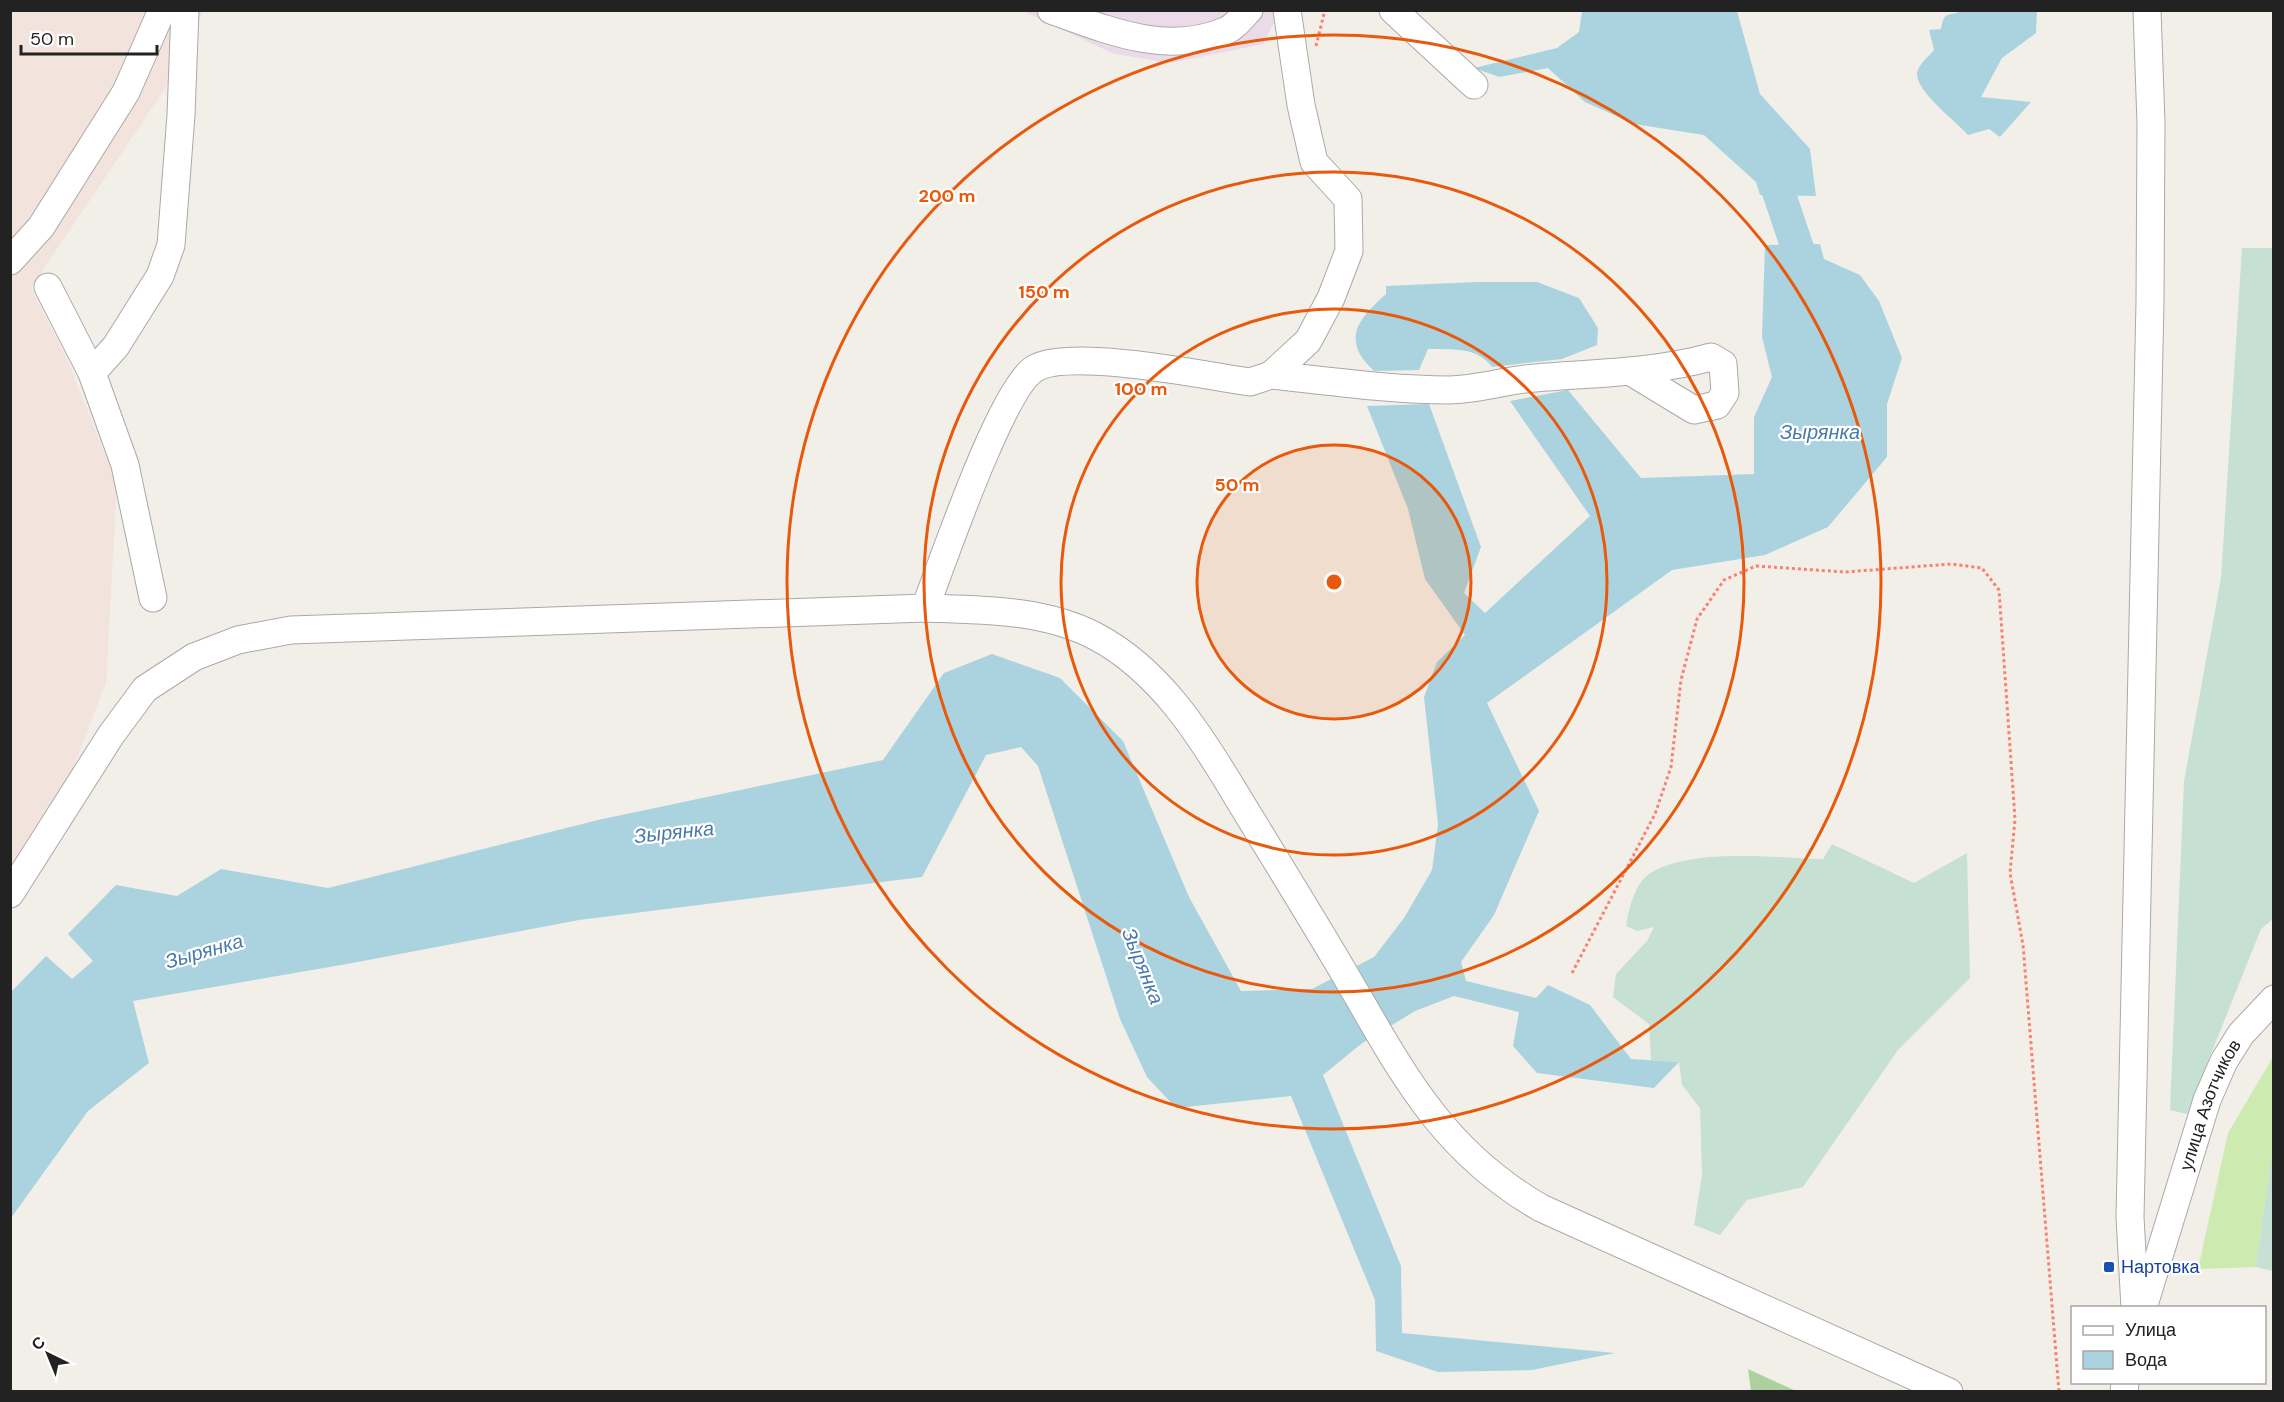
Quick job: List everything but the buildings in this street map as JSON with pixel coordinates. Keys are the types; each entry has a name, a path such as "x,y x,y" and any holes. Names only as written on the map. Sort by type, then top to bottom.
{"street":[{"path":"10,261 41,227 126,92 162,10"},
{"path":"92,373 116,346 160,276 171,245 181,115 185,10"},
{"path":"1051,10 1112,32 1165,43 1189,41 1227,31 1249,10"},
{"path":"1271,375 1308,341 1331,298 1349,251 1348,199 1314,162 1301,105 1287,10"},
{"path":"1393,10 1474,85"},
{"path":"2135,1306 2130,1216 2151,302 2151,123 2147,10"},
{"path":"48,287 92,373 125,465 153,598"},
{"path":"925,608 1000,417 1018,386 1034,369 1057,362 1109,362 1250,382 1271,375 1448,390 1488,387 1532,378 1617,371 1633,373"},
{"path":"10,894 116,726 145,689 194,657 238,640 291,630 925,608 1018,612 1067,625 1122,651 1143,669 1179,709 1216,760 1400,1068 1443,1129 1486,1172 1509,1190 1552,1213 1949,1392"},
{"name":"улица Азотчиков","path":"2144,1306 2207,1100 2224,1061 2241,1034 2274,999"},
{"path":"2130,1216 2169,1222"}],"path":[{"path":"1572,973 1655,814 1671,767 1681,680 1697,620 1725,580 1756,566 1845,572 1951,564 1982,568 1999,590 2016,819 2010,873 2023,945 2059,1392"}],"shaded area":[{"path":"11,11 204,11 164,90 31,288 68,361 117,485 106,683 69,778 11,874"},
{"path":"1023,11 1280,11 1263,44 1171,63 1114,54"}],"green space":[{"path":"2242,248 2273,248 2273,919 2261,929 2187,1114 2170,1110 2184,781 2221,578"},
{"path":"1832,844 1914,883 1967,853 1970,978 1898,1050 1803,1187 1747,1200 1720,1235 1694,1225 1702,1175 1700,1108 1682,1085 1679,1062 1651,1060 1649,1024 1613,997 1616,974 1647,941 1654,927 1637,931 1626,926 1631,903 1647,875 1672,864 1692,859 1737,856 1823,859"},
{"path":"2273,1057 2273,1144 2256,1267 2198,1269 2228,1133"},
{"path":"2273,1144 2274,1271 2256,1267"},
{"path":"1748,1369 1796,1391 1751,1391"}],"water":[{"path":"1962,10 2037,11 2036,33 2002,58 1981,97 2031,102 2000,137 1989,129 1968,135 1938,106 1918,81 1919,67 1934,50 1929,30 1941,29 1946,16"},
{"path":"1582,11 1737,11 1760,94 1810,149 1816,196 1760,195 1756,182 1704,135 1634,124 1585,102 1548,68 1499,77 1474,68 1557,48 1579,32"},
{"name":"Зырянка","path":"1820,244 1824,259 1860,275 1879,301 1902,358 1887,404 1887,457 1828,527 1765,555 1672,570 1487,703 1539,811 1494,915 1461,962 1466,981 1536,998 1548,985 1590,1005 1631,1059 1679,1062 1654,1088 1537,1073 1513,1046 1519,1012 1454,996 1415,1011 1361,1044 1323,1075 1401,1266 1402,1333 1615,1353 1532,1370 1438,1372 1376,1351 1375,1300 1291,1096 1176,1108 1147,1077 1120,1019 1038,766 1021,747 986,755 922,877 579,920 347,964 133,1001 149,1063 88,1111 11,1218 11,992 46,956 72,979 93,961 68,934 116,885 177,896 221,869 328,888 598,820 883,760 944,673 992,654 1060,678 1123,741 1189,897 1241,991 1312,989 1374,957 1404,918 1432,870 1438,824 1424,697 1437,662 1465,635 1425,579 1408,509 1367,406 1429,404 1481,547 1464,593 1485,613 1590,516 1510,401 1568,390 1641,478 1754,474 1754,417 1772,377 1762,337 1765,245"},
{"path":"1537,282 1579,298 1598,328 1597,345 1562,359 1492,367 1479,355 1463,350 1428,349 1419,370 1374,371 1364,360 1358,350 1357,331 1367,313 1386,294 1386,286"}],"waterway":[{"name":"Зырянка","path":"1765,152 1811,288"}],"place":[{"name":"Нартовка","path":"2109,1267"}]}
